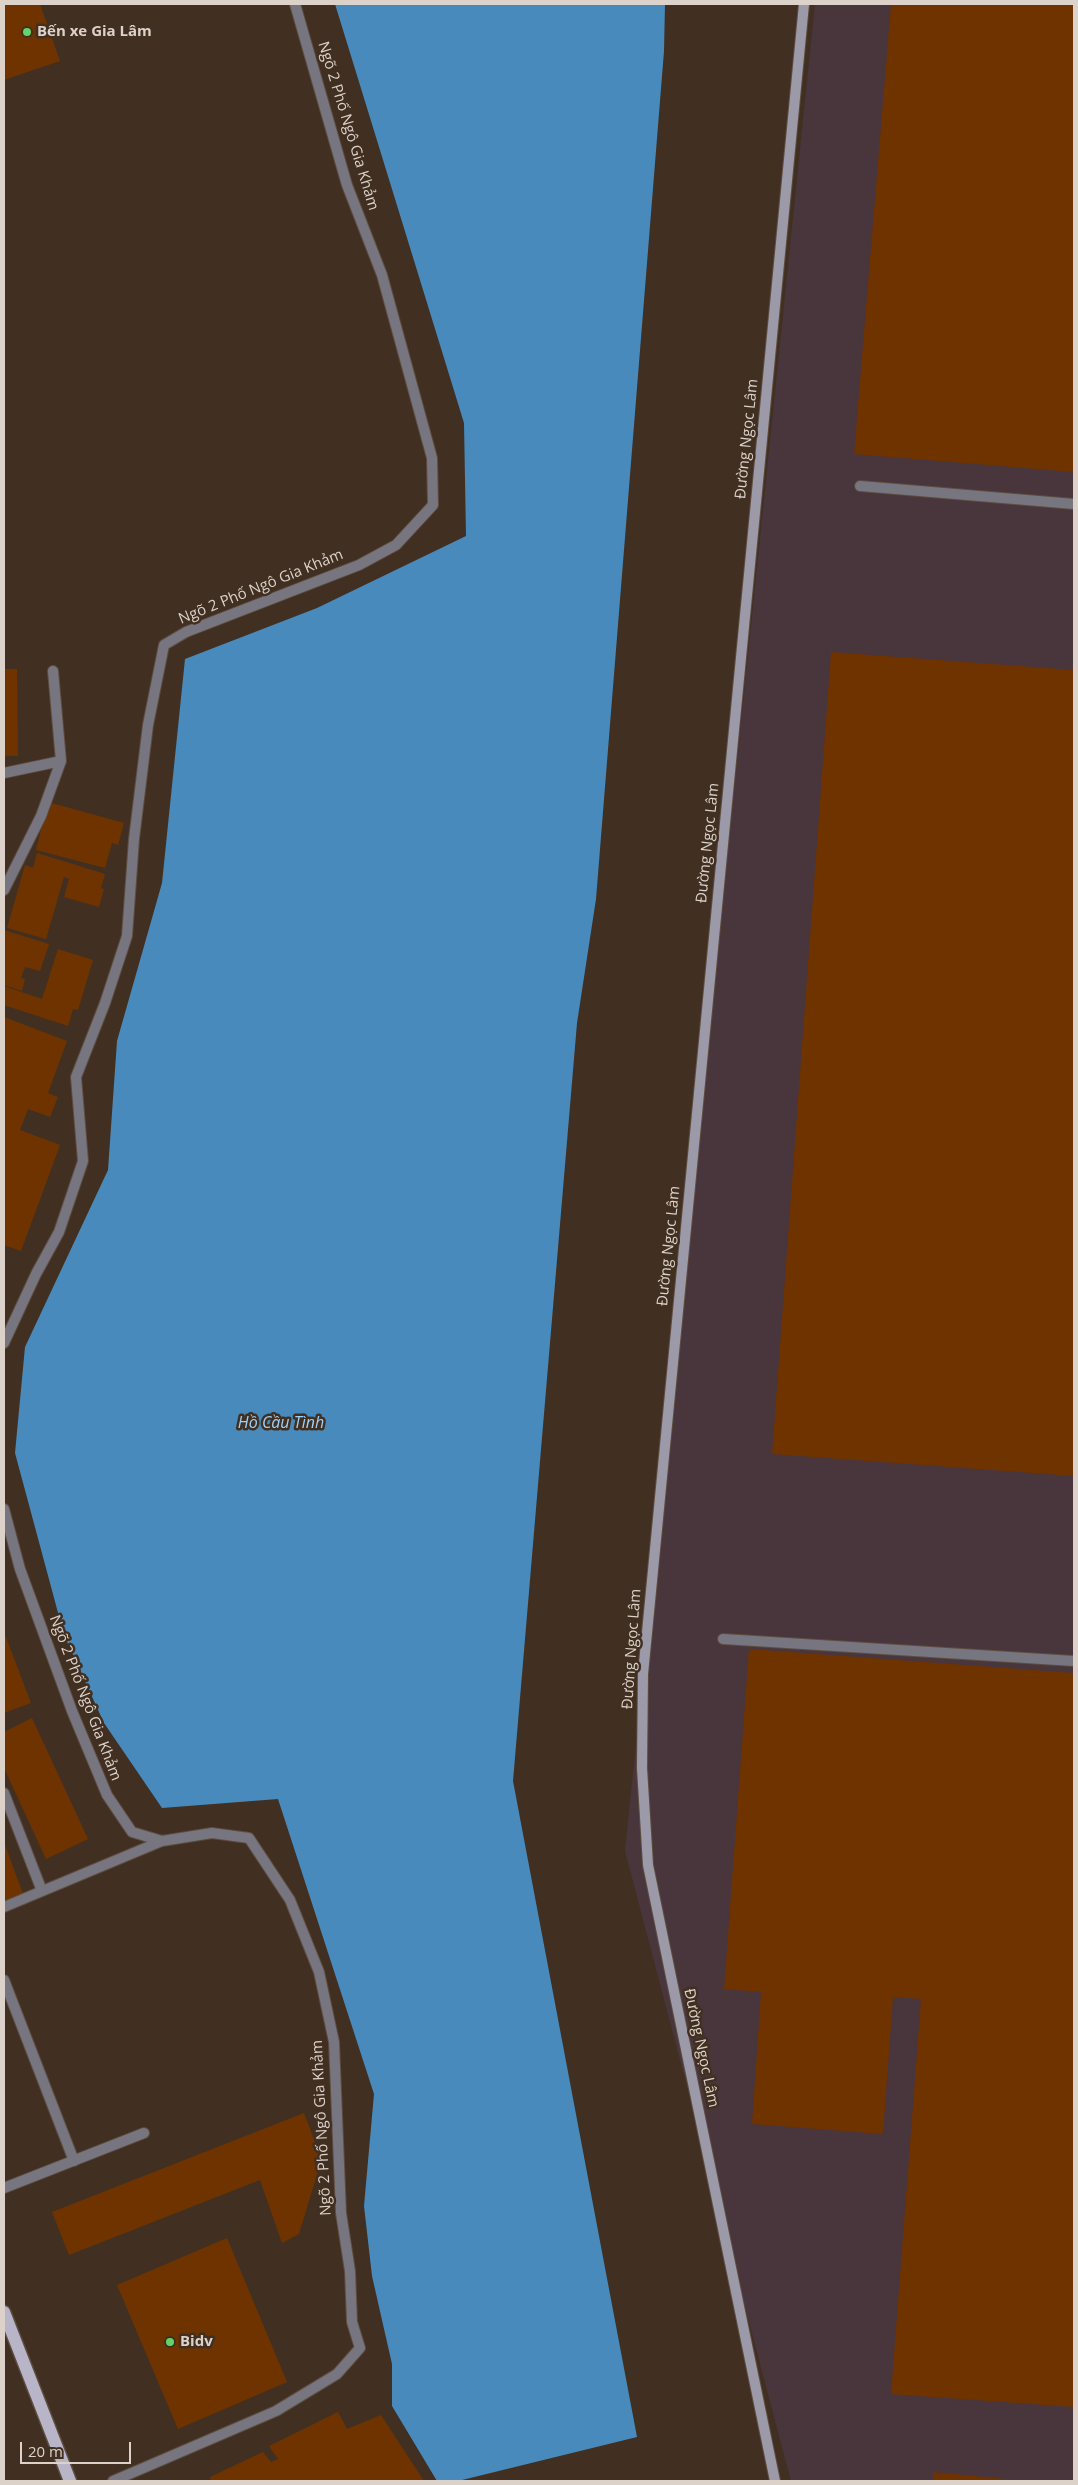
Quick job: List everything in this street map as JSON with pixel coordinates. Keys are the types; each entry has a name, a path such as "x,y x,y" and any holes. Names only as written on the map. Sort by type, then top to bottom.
{"main road":[{"name":"Đường Ngọc Lâm","path":"775,2481 648,1865 642,1768 644,1664 804,4"},
{"path":"4,2312 70,2481"}],"street":[{"name":"Ngõ 2 Phố Ngô Gia Khảm","path":"5,1340 36,1274 59,1232 83,1161 76,1077 105,1003 127,936 138,801 148,725 164,646 186,632 359,565 396,545 433,505 432,458 382,275 347,185 295,4"},
{"path":"860,486 1074,504"},
{"path":"4,890 41,816 60,761 53,671"},
{"path":"4,773 60,761"},
{"name":"Ngõ 2 Phố Ngô Gia Khảm","path":"4,1509 20,1569 72,1711 107,1795 132,1832 162,1841 212,1833 249,1838 290,1900 319,1972 334,2042 341,2213 350,2271 352,2322 360,2348 338,2374 276,2411 113,2481"},
{"path":"723,1639 1074,1661"},
{"path":"4,1793 42,1891"},
{"path":"4,1907 162,1841"},
{"path":"4,1980 74,2161"},
{"path":"4,2188 144,2134"}],"shaded area":[{"path":"815,4 1074,4 1074,2481 791,2481 625,1851"}],"water":[{"name":"Hồ Cầu Tình","path":"335,4 665,4 664,51 596,899 577,1023 513,1781 637,2437 458,2481 437,2481 392,2406 392,2364 372,2276 364,2206 374,2094 278,1799 162,1808 104,1723 64,1635 15,1453 25,1347 108,1170 117,1041 162,883 185,659 317,608 466,536 464,423"}],"building":[{"name":"Bến xe Gia Lâm","path":"4,4 40,4 60,61 4,80"},
{"path":"891,4 1074,4 1074,472 854,454"},
{"path":"831,652 1074,670 1074,1476 772,1454"},
{"path":"4,669 17,669 18,756 4,756"},
{"path":"48,802 124,823 118,845 112,843 105,868 36,850"},
{"path":"37,853 105,874 101,888 104,889 99,907 64,897 69,879 64,877 46,939 7,928 25,865 33,868"},
{"path":"4,930 49,944 40,971 25,967 21,978 25,979 22,991 4,985"},
{"path":"58,949 93,960 78,1010 73,1009 68,1026 4,1005 4,986 42,999"},
{"path":"4,1017 67,1041 48,1093 58,1097 50,1117 28,1109 20,1130 60,1145 21,1251 4,1245"},
{"path":"4,1632 31,1703 4,1713"},
{"path":"749,1649 1074,1673 1074,2407 891,2394 921,1999 893,1997 883,2134 752,2124 761,1992 724,1989"},
{"path":"32,1718 88,1839 46,1859 4,1768 4,1732"},
{"path":"4,1842 23,1894 4,1901"},
{"path":"304,2113 324,2166 319,2168 299,2234 282,2243 260,2180 69,2255 52,2212"},
{"path":"227,2238 287,2382 178,2429 117,2285"},
{"path":"338,2412 347,2429 381,2415 424,2481 211,2481 210,2477 263,2452 271,2462 278,2459 269,2446"},
{"path":"933,2472 1016,2480 1016,2481 933,2481"}],"place":[{"name":"Bến xe Gia Lâm","path":"27,32"},
{"name":"Bidv","path":"170,2342"}]}
